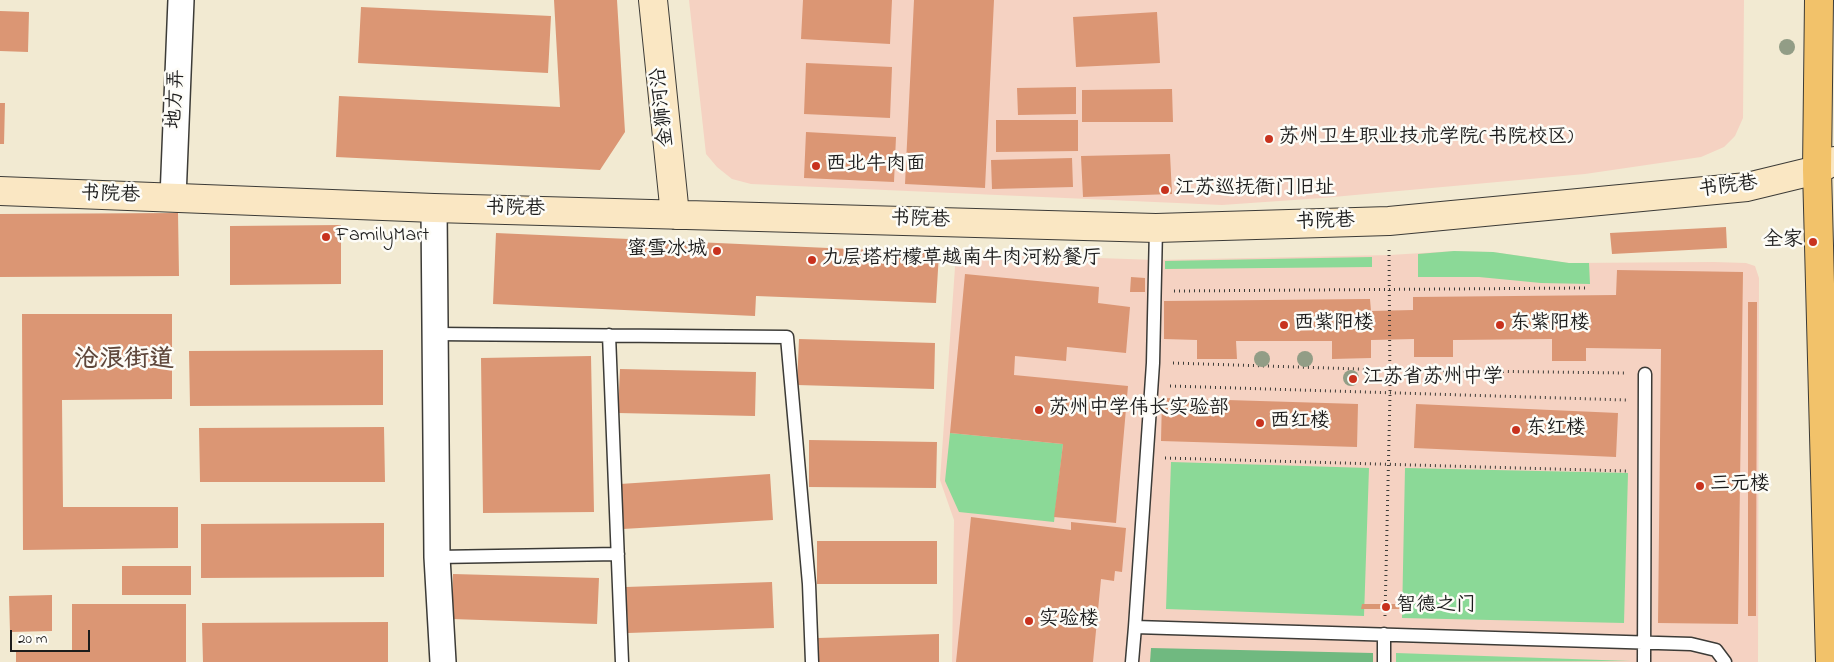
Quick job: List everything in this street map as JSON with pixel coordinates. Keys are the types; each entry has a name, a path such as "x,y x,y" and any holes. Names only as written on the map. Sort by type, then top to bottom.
{"main road":[{"name":"金狮河沿","path":"653,0 675,214"},
{"path":"1818,0 1826,166 1830,662"},
{"name":"书院巷","path":"0,191 434,208 1156,228 1389,221 1756,186 1826,166"}],"street":[{"name":"地方弄","path":"173,198 181,0"},
{"path":"434,208 437,557 442,662"}],"lane":[{"path":"1132,662 1153,363 1156,228"},
{"path":"435,334 787,337 809,584 812,662"},
{"path":"609,335 622,662"},
{"path":"1644,662 1645,374"},
{"path":"437,557 618,554"},
{"path":"1135,627 1691,644 1716,650 1725,662"},
{"path":"1384,634 1384,662"}],"path":[{"path":"1384,634 1390,394 1389,221"},
{"path":"1156,291 1586,288"},
{"path":"1153,363 1390,370 1645,374"},
{"path":"1151,386 1645,401"},
{"path":"1146,458 1644,471"}],"shaded area":[{"path":"689,0 1744,0 1743,118 1735,136 1724,147 1701,157 1585,174 1322,198 1222,205 751,184 732,179 717,167 706,154"},
{"name":"江苏省苏州中学","path":"1454,251 1493,252 1569,263 1714,262 1746,263 1755,266 1759,278 1758,662 952,662 954,520 940,480 956,253 1156,260 1390,255"}],"green space":[{"path":"1454,251 1493,252 1569,263 1589,263 1590,284 1541,283 1479,277 1418,277 1418,254"},
{"path":"1372,257 1372,267 1165,269 1165,261"},
{"path":"950,433 1063,444 1054,522 959,512 945,481"},
{"path":"1171,462 1369,468 1364,616 1166,609"},
{"path":"1405,468 1628,473 1624,623 1402,618"},
{"path":"1151,648 1373,653 1373,662 1150,662"},
{"path":"1396,653 1631,661 1396,662"}],"building":[{"path":"554,0 617,0 625,132 600,170 336,157 339,96 560,107"},
{"path":"803,0 892,0 890,44 801,39"},
{"path":"914,0 994,0 985,188 905,184"},
{"path":"361,7 551,16 548,73 358,63"},
{"path":"0,11 29,12 28,52 0,51"},
{"path":"1157,12 1160,63 1076,67 1073,17"},
{"path":"806,63 892,67 890,118 804,114"},
{"path":"1076,87 1076,114 1018,115 1017,88"},
{"path":"1172,89 1173,122 1082,122 1082,90"},
{"path":"0,103 5,103 4,144 0,144"},
{"path":"996,120 1078,120 1078,151 996,152"},
{"path":"806,132 896,137 894,182 804,178"},
{"path":"1170,154 1172,194 1083,197 1081,156"},
{"path":"1072,158 1073,187 992,189 991,160"},
{"path":"178,213 179,276 0,277 0,214"},
{"path":"341,225 341,284 230,285 230,226"},
{"path":"1726,227 1727,248 1612,254 1610,233"},
{"path":"496,233 939,253 936,303 756,296 755,316 493,304"},
{"path":"1617,270 1743,272 1738,624 1658,623 1661,349 1586,348 1586,361 1552,361 1552,339 1453,340 1453,357 1414,357 1414,339 1371,340 1371,358 1332,359 1332,341 1236,341 1237,359 1197,359 1197,340 1164,339 1164,301 1370,299 1371,311 1413,310 1413,297 1616,295"},
{"name":"苏州中学伟长实验部","path":"965,274 1099,287 1098,303 1130,307 1126,353 1067,347 1066,361 1015,356 1014,375 1128,386 1116,523 1054,517 1063,444 950,433"},
{"path":"1131,277 1145,278 1145,292 1130,292"},
{"path":"1748,302 1757,302 1756,616 1748,616"},
{"path":"22,314 172,314 172,399 62,400 63,507 178,507 178,548 23,550"},
{"path":"799,339 935,343 934,389 797,385"},
{"path":"383,350 383,405 190,406 189,351"},
{"path":"591,356 594,512 483,513 481,358"},
{"path":"620,369 756,372 755,416 618,413"},
{"name":"西红楼","path":"1162,398 1358,404 1357,447 1161,441"},
{"name":"东红楼","path":"1416,404 1618,413 1616,457 1414,448"},
{"path":"384,427 385,482 200,482 199,428"},
{"path":"809,440 937,442 936,488 809,487"},
{"path":"770,474 773,520 623,529 620,484"},
{"name":"实验楼","path":"971,517 1071,530 1071,522 1126,528 1122,572 1115,571 1114,581 1101,579 1093,662 956,662"},
{"path":"384,523 384,577 201,578 201,524"},
{"path":"817,541 937,541 937,584 817,584"},
{"path":"122,566 191,566 191,595 122,595"},
{"path":"453,574 599,578 597,624 452,619"},
{"path":"772,582 774,628 628,633 626,587"},
{"path":"52,595 52,631 10,632 9,596"},
{"path":"72,604 186,604 186,662 16,662 16,652 72,652"},
{"name":"智德之门","path":"1362,604 1411,604 1411,609 1361,609"},
{"path":"388,622 388,662 203,662 202,623"},
{"path":"939,634 939,662 819,662 818,638"}],"place":[{"name":"苏州卫生职业技术学院(书院校区)","path":"1269,139"},
{"name":"西北牛肉面","path":"816,166"},
{"name":"江苏巡抚衙门旧址","path":"1165,190"},
{"name":"FamilyMart","path":"326,237"},
{"name":"全家","path":"1813,242"},
{"name":"蜜雪冰城","path":"717,251"},
{"name":"九层塔柠檬草越南牛肉河粉餐厅","path":"812,260"},
{"name":"西紫阳楼","path":"1284,325"},
{"name":"东紫阳楼","path":"1500,325"},
{"name":"江苏省苏州中学","path":"1353,379"},
{"name":"苏州中学伟长实验部","path":"1039,410"},
{"name":"西红楼","path":"1260,423"},
{"name":"东红楼","path":"1516,430"},
{"name":"三元楼","path":"1700,486"},
{"name":"智德之门","path":"1386,607"},
{"name":"实验楼","path":"1029,621"}],"district":[{"name":"沧浪街道","path":"124,362"}]}
